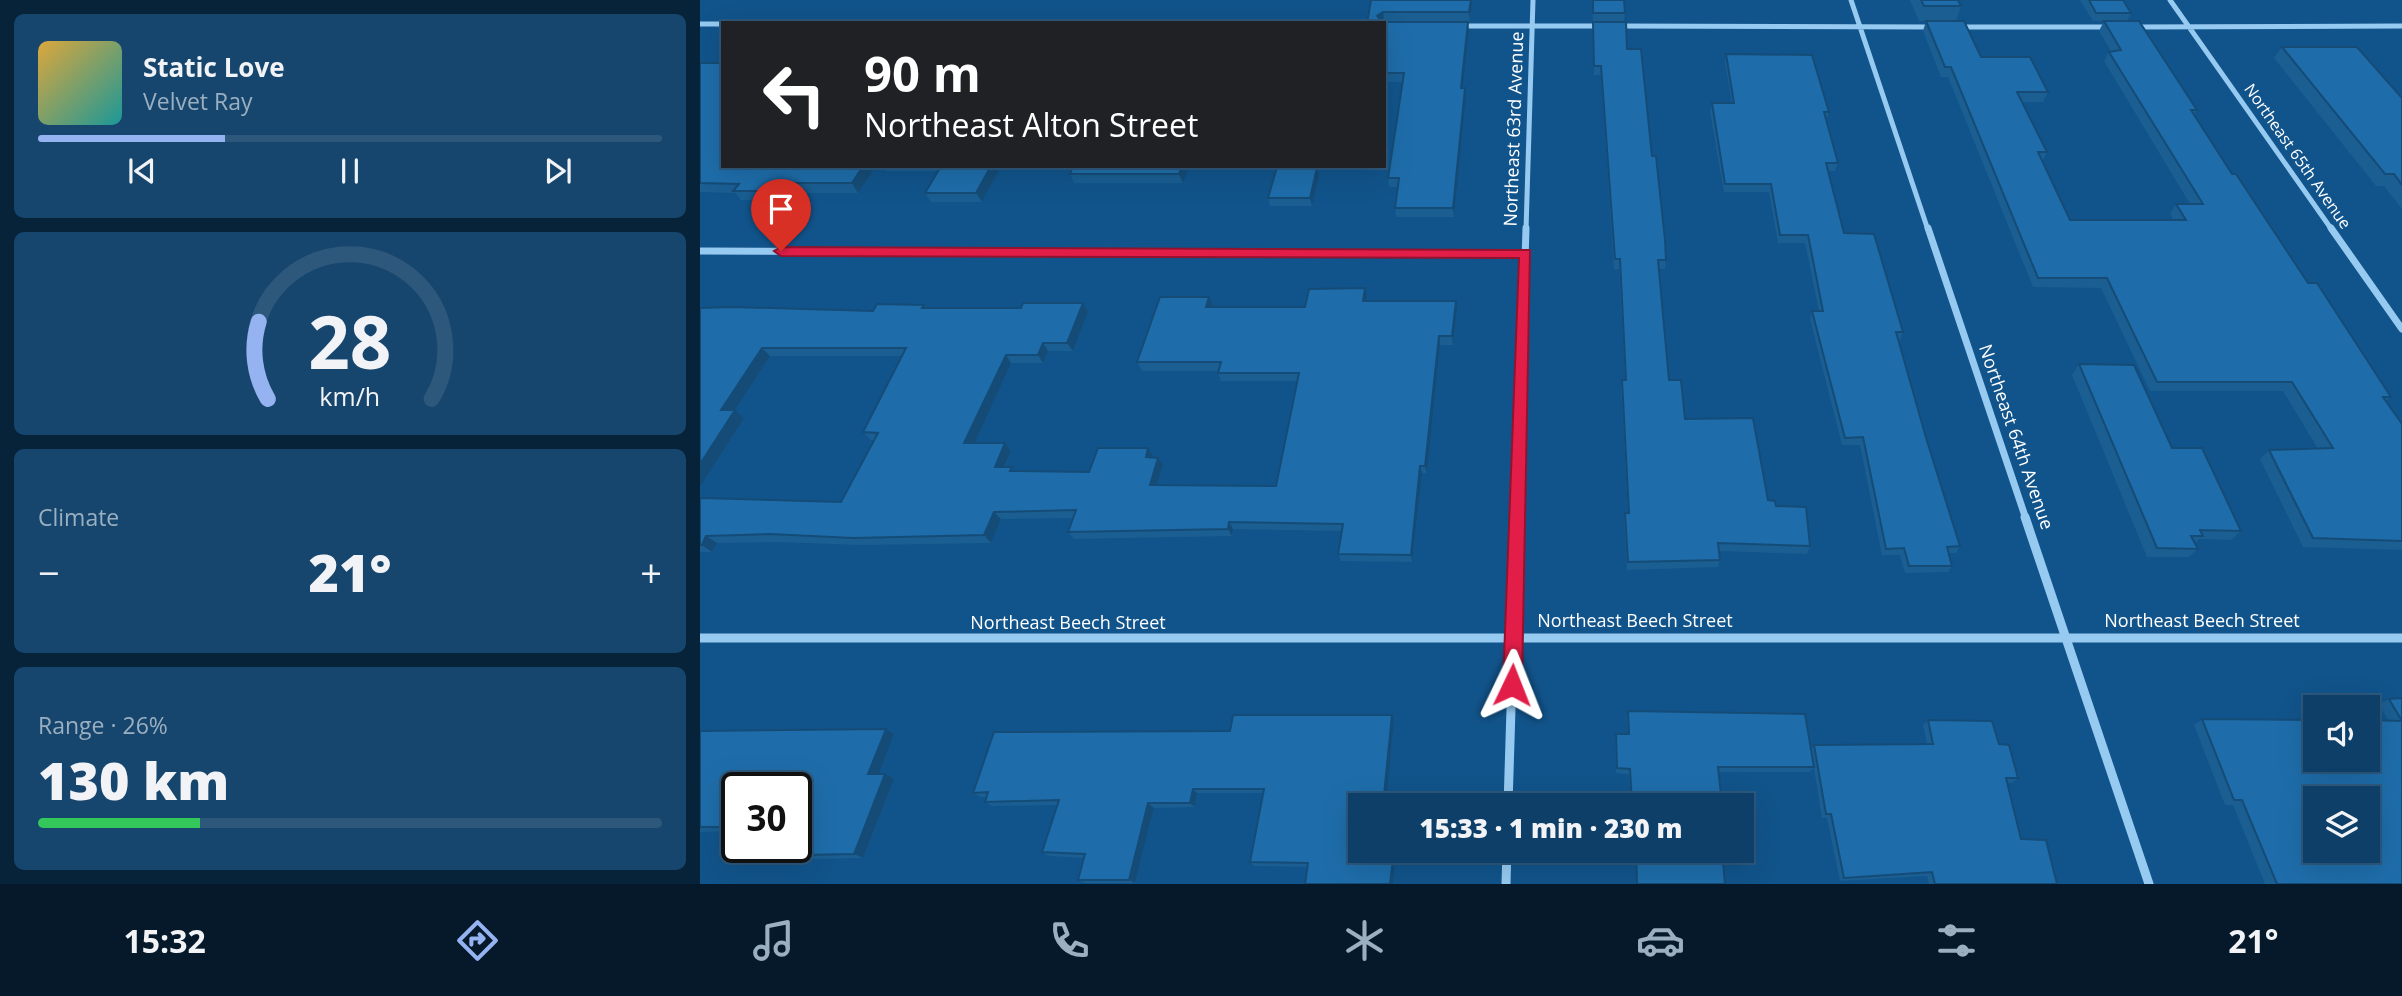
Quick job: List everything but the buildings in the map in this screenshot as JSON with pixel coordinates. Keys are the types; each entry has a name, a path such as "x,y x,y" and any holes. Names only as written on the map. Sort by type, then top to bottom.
{"street":[{"name":"Northeast 63rd Avenue","path":"1508,793 1534,0"},
{"name":"Northeast 64th Avenue","path":"1851,0 2149,884"},
{"name":"Northeast 65th Avenue","path":"2170,0 2402,329"},
{"path":"700,24 721,24"},
{"path":"1452,26 1942,27"},
{"path":"1956,27 2402,26"},
{"path":"700,251 1526,253"},
{"name":"Northeast Beech Street","path":"700,638 2402,638"},
{"path":"1506,884 1507,863"}],"route":[{"path":"781,251 1526,253 1512,685"}]}
